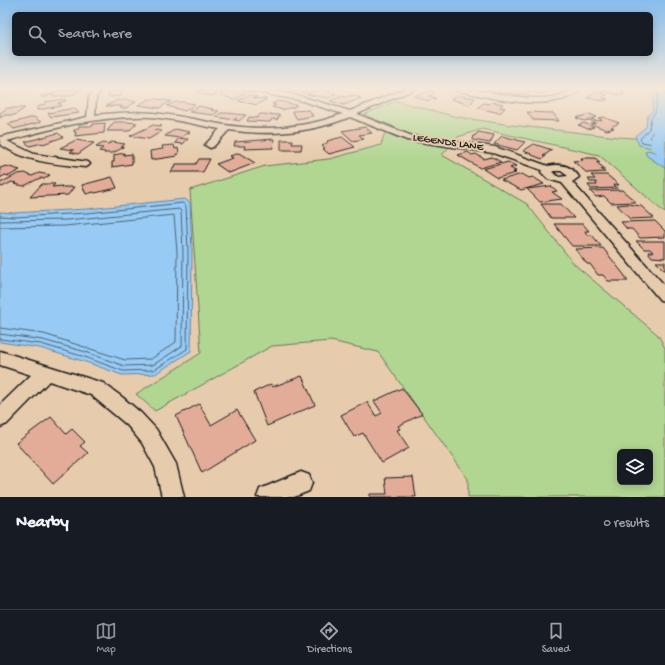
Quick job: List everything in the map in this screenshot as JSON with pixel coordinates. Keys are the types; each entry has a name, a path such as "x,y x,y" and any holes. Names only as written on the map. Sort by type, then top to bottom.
{"street":[{"path":"91,111 91,117"},
{"name":"LEGENDS LANE","path":"343,111 393,133 410,138 496,150 548,169 560,168 572,172 574,177 565,180 665,296"},
{"path":"0,140 91,117 152,115 226,128 284,130 320,125 353,111"},
{"path":"210,145 226,128"},
{"path":"0,140 12,149 23,154 44,159 85,164"},
{"path":"0,358 97,389 134,419 149,436 165,464 173,497"},
{"path":"0,418 46,372"},
{"path":"268,497 301,483"}],"green space":[{"path":"372,111 435,111 457,117 511,125 618,137 665,140 665,213 599,155 482,129 458,137 442,155 527,204 575,265 658,335 665,348 665,497 468,497 468,479 378,352 331,341 272,346 155,411 136,394 201,353 190,190 265,166 329,159 381,145 384,135 393,126 363,115"}],"water":[{"path":"652,111 665,111 665,151 639,145 635,136 646,127 647,117"},
{"path":"648,150 665,155 665,168 647,156 645,152"},
{"path":"185,199 190,203 192,251 191,351 155,374 122,375 40,348 0,342 0,212 13,213 87,209"}],"building":[{"path":"3,111 20,111 15,115 5,115 0,118 0,113"},
{"path":"57,111 77,111 79,113 51,117 48,113"},
{"path":"190,111 219,111 213,115 189,112"},
{"path":"292,111 310,111 313,116 297,119"},
{"path":"527,112 553,113 559,121 533,120"},
{"path":"221,113 246,115 239,121 235,120 237,118 234,120 216,117"},
{"path":"260,114 280,115 277,120 272,119 270,122 247,121 249,117 257,118"},
{"path":"590,114 597,117 591,119 597,121 602,120 598,118 603,117 619,123 611,127 614,128 607,130 591,124 596,123 589,120 584,121 576,118"},
{"path":"34,117 41,122 14,129 8,124"},
{"path":"114,122 137,123 129,131 107,131"},
{"path":"105,123 104,133 75,136 76,132 74,132 74,130 78,129 79,126 93,126 93,124"},
{"path":"584,123 594,127 588,129 578,125"},
{"path":"153,125 162,126 155,130 162,131 149,139 130,136"},
{"path":"365,127 372,133 359,135 364,139 353,141 342,131"},
{"path":"175,129 190,132 180,138 165,136"},
{"path":"478,132 494,135 490,143 473,140 474,135"},
{"path":"58,133 63,137 43,144 30,146 25,142"},
{"path":"502,136 525,142 517,150 494,144"},
{"path":"342,137 355,147 329,154 323,149 325,148 322,146 328,142 327,141"},
{"path":"179,138 188,139 183,144 175,143"},
{"path":"274,139 273,148 244,149 245,146 234,146 235,142"},
{"path":"76,140 94,143 78,154 70,152 74,150 60,148"},
{"path":"281,140 293,140 292,144 302,144 301,150 281,150"},
{"path":"112,142 125,144 121,147 124,147 113,153 104,153 105,152 99,151 103,148 96,147 103,143 108,144"},
{"path":"534,144 552,150 543,156 546,156 542,159 523,151"},
{"path":"174,145 175,149 178,148 179,154 176,154 177,156 151,160 150,151 163,149 162,146"},
{"path":"468,152 472,155 476,154 484,159 492,157 501,162 480,168 458,155"},
{"path":"124,153 124,155 132,154 132,164 112,167 114,155"},
{"path":"239,153 255,163 229,173 216,164 233,158 230,156"},
{"path":"581,158 595,158 600,162 596,162 605,169 601,169 605,172 587,173 573,161 583,160"},
{"path":"199,159 210,159 203,172 171,172 176,164 196,164"},
{"path":"508,162 516,166 510,168 516,171 513,172 516,173 497,178 483,169"},
{"path":"6,166 20,170 9,176 5,175 0,178 0,168"},
{"path":"25,173 32,176 39,173 50,175 44,179 40,178 24,186 14,184 16,183 12,182 2,187 0,186 0,183 18,174"},
{"path":"522,174 529,178 533,177 544,184 521,190 501,180"},
{"path":"591,175 607,175 619,185 614,185 617,188 591,189 588,185 597,185 596,182 590,182 588,179 595,179"},
{"path":"112,177 117,188 86,194 82,185"},
{"path":"42,184 55,184 52,187 74,187 68,195 30,197"},
{"path":"551,186 557,191 552,192 562,199 540,202 527,189"},
{"path":"622,190 636,202 611,203 604,196 596,197 590,191"},
{"path":"541,204 561,204 574,218 551,218"},
{"path":"628,204 641,206 654,218 630,219 617,205"},
{"path":"655,221 665,231 665,237 640,238 632,229 627,229 621,222"},
{"path":"554,224 583,224 589,231 585,231 587,235 592,235 601,246 572,246"},
{"path":"636,241 665,241 665,258 652,257 648,252 653,252 650,249 644,249"},
{"path":"603,248 628,281 608,281 603,275 598,275 590,264 587,264 575,249"},
{"path":"656,262 665,262 665,270 664,270"},
{"path":"302,376 315,405 267,426 254,392 271,384 272,387"},
{"path":"402,388 422,414 398,426 400,429 397,430 409,448 382,463 363,433 354,437 341,415 367,402 376,416 382,413 374,401"},
{"path":"199,404 211,425 237,410 255,440 202,473 176,416"},
{"path":"51,417 66,434 72,429 85,442 80,446 88,453 53,484 16,443"},
{"path":"413,477 416,497 370,497 370,494 387,494 385,478"}],"waterway":[{"path":"662,111 658,147 665,152"}]}
